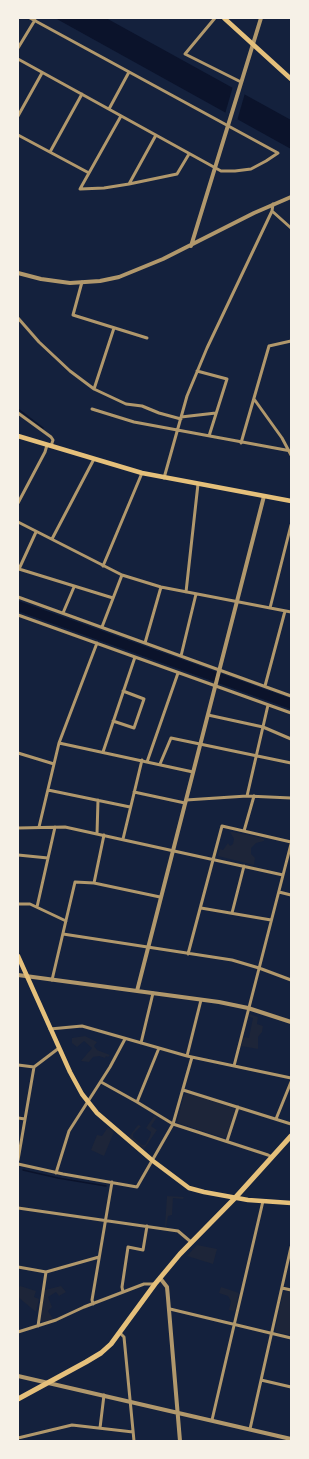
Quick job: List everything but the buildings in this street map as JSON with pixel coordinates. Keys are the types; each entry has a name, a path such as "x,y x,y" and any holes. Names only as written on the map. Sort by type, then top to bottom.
{"main road":[{"path":"224,18 291,79"},
{"path":"18,436 142,473 291,501"},
{"path":"18,956 70,1072 87,1102 108,1123 153,1161 189,1188 236,1198 291,1203"},
{"path":"18,1399 101,1353 111,1344 155,1284 191,1242 236,1198 291,1136"}],"street":[{"path":"18,59 221,171 250,169 278,153 228,124 30,18"},
{"path":"215,18 184,54 241,84"},
{"path":"191,246 261,18"},
{"path":"18,48 35,20"},
{"path":"109,109 129,72"},
{"path":"18,116 42,73"},
{"path":"50,152 82,94"},
{"path":"121,116 80,189 104,188 177,174 189,154"},
{"path":"18,134 89,173"},
{"path":"129,184 156,135"},
{"path":"18,273 58,282 100,281 119,277 191,246 273,204 291,197"},
{"path":"164,478 187,396 206,348 272,211 273,204"},
{"path":"272,211 291,228"},
{"path":"82,282 73,315 147,338"},
{"path":"18,318 39,342 70,371 94,388 126,404 142,406 159,413 181,418 216,413"},
{"path":"94,388 114,328"},
{"path":"240,442 269,346 291,341"},
{"path":"197,371 227,379 209,436"},
{"path":"254,399 282,438 291,455"},
{"path":"92,409 134,422 290,451"},
{"path":"18,413 53,440 18,503"},
{"path":"52,539 94,459"},
{"path":"103,566 142,473"},
{"path":"186,592 198,484"},
{"path":"137,991 264,496"},
{"path":"18,522 122,575 161,587 291,612"},
{"path":"270,608 291,525"},
{"path":"36,532 18,570 113,598"},
{"path":"102,627 122,575"},
{"path":"64,613 74,587"},
{"path":"145,643 161,587"},
{"path":"181,656 196,594"},
{"path":"18,597 291,696"},
{"path":"265,686 285,611"},
{"path":"18,615 291,713"},
{"path":"39,827 59,743 97,643"},
{"path":"102,752 134,657"},
{"path":"147,762 178,673"},
{"path":"113,721 134,728 144,699 123,691"},
{"path":"247,796 268,705"},
{"path":"208,715 263,727 291,739"},
{"path":"160,764 170,738 291,764"},
{"path":"59,743 193,772"},
{"path":"18,753 54,764"},
{"path":"123,839 142,760"},
{"path":"48,790 130,807"},
{"path":"134,792 185,801 247,796 291,798"},
{"path":"244,831 254,796"},
{"path":"97,834 98,800"},
{"path":"188,954 222,826 291,843 234,1066"},
{"path":"37,906 55,827"},
{"path":"18,828 65,827 283,875"},
{"path":"94,883 104,835"},
{"path":"18,855 48,858"},
{"path":"232,913 244,866"},
{"path":"52,980 75,882 94,883 160,898"},
{"path":"279,892 291,895"},
{"path":"18,904 30,904 37,906 66,921"},
{"path":"201,908 271,920"},
{"path":"63,934 232,960 291,980"},
{"path":"18,976 201,1000 248,1008 291,1022"},
{"path":"140,1043 152,993"},
{"path":"187,1056 201,1000"},
{"path":"50,1029 82,1026 187,1056 291,1078"},
{"path":"56,1173 67,1135 101,1082 125,1039"},
{"path":"18,1160 34,1067 59,1048"},
{"path":"138,1102 159,1048"},
{"path":"18,1164 56,1173 137,1187 173,1124 192,1057"},
{"path":"18,1065 34,1067"},
{"path":"101,1082 138,1102 173,1124 268,1154 272,1157"},
{"path":"276,1119 291,1082"},
{"path":"183,1090 291,1124"},
{"path":"227,1141 238,1107"},
{"path":"18,1118 25,1119"},
{"path":"93,1304 92,1300 112,1182"},
{"path":"212,1420 263,1201"},
{"path":"18,1208 105,1219 180,1231 191,1242"},
{"path":"124,1292 122,1287 128,1247 143,1250 147,1226"},
{"path":"250,1429 291,1247"},
{"path":"18,1267 46,1272 99,1257"},
{"path":"38,1326 46,1272"},
{"path":"160,1278 167,1287 170,1309 180,1441"},
{"path":"18,1332 56,1320 84,1307 144,1284 155,1284"},
{"path":"282,1288 291,1290"},
{"path":"170,1309 291,1338"},
{"path":"120,1333 124,1337 134,1441"},
{"path":"18,1376 291,1439"},
{"path":"261,1380 291,1387"},
{"path":"100,1428 104,1395"},
{"path":"18,1438 72,1425 133,1432"}],"shaded area":[{"path":"55,18 106,18 291,120 291,149"},
{"path":"230,832 264,839 264,841 256,843 251,848 251,854 255,858 254,865 218,856 220,849 223,850 228,843 230,846 233,844 234,839"},
{"path":"250,1014 258,1017 257,1024 263,1026 262,1032 258,1037 258,1049 241,1046 244,1037 249,1038 253,1018 249,1017"},
{"path":"85,1036 97,1042 94,1046 97,1050 110,1055 108,1057 106,1056 105,1058 99,1056 93,1057 89,1062 81,1061 92,1048 84,1041 77,1047 72,1043 72,1038"},
{"path":"187,1093 234,1108 235,1110 227,1136 224,1138 178,1123 177,1121 184,1095"},
{"path":"154,1116 157,1117 151,1126 157,1130 144,1149 129,1137 138,1125 141,1126 133,1134 133,1137 142,1145 145,1145 151,1132 146,1128"},
{"path":"108,1127 114,1132 104,1156 91,1150 97,1135 102,1136"},
{"path":"167,1196 184,1197 183,1199 173,1198 172,1215 168,1216 165,1226"},
{"path":"197,1245 217,1249 213,1264 187,1256"},
{"path":"20,1286 36,1291 34,1297 39,1299 36,1312 18,1297 18,1288"},
{"path":"61,1286 66,1292 59,1296 56,1292 48,1297 52,1307 48,1311 53,1319 42,1322 40,1321 45,1290"},
{"path":"221,1287 239,1293 235,1311 229,1310 231,1301 228,1296 219,1293"},
{"path":"286,1291 291,1292 291,1335 276,1332 275,1330 283,1293"}],"pier":[{"path":"233,86 245,93 237,121 225,114"}],"waterway":[{"path":"18,409 43,428"},
{"path":"18,606 291,704"},
{"path":"23,1170 58,1178 106,1186"}]}
